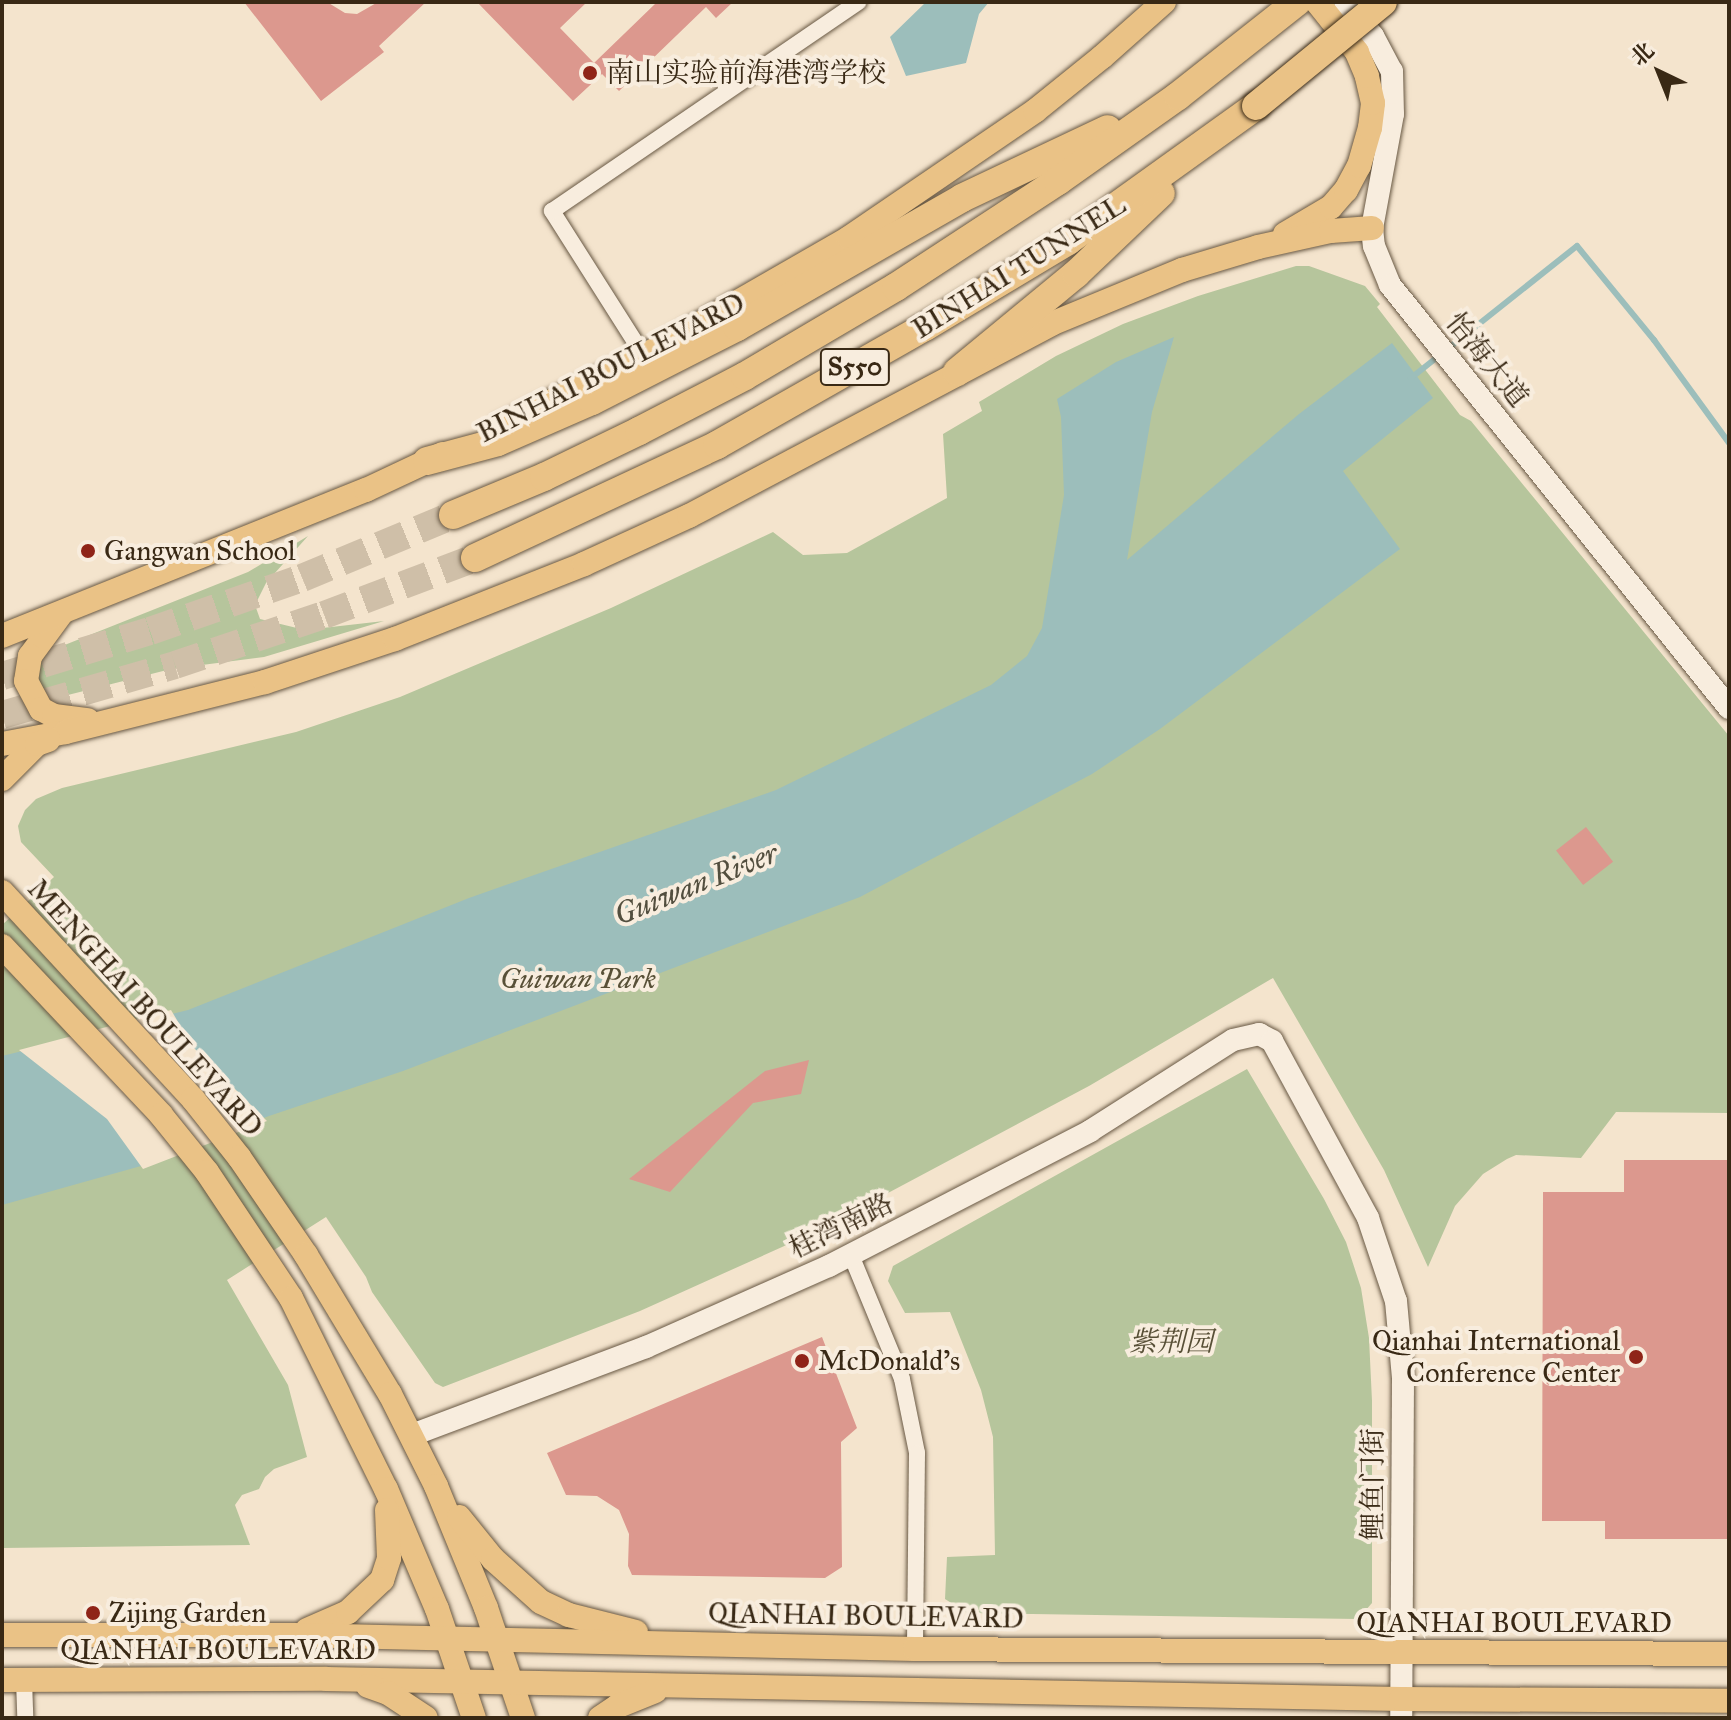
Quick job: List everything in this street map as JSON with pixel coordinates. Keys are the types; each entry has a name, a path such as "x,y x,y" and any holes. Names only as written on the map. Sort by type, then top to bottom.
{"highway":[{"name":"S550","path":"1178,96 1297,2"},
{"name":"S550","path":"1214,138 1383,2"},
{"path":"427,461 498,442 592,401 737,327 955,202 1178,96"},
{"name":"BINHAI TUNNEL","path":"453,515 544,477 745,376 978,235 1178,96"},
{"path":"957,372 1076,274 1214,138"},
{"name":"BINHAI TUNNEL","path":"475,558 717,445 912,335 1068,241 1214,138"}],"main road":[{"name":"BINHAI BOULEVARD","path":"2,636 366,490 644,356 803,266 925,189 1046,102 1164,2"},
{"path":"1258,247 1331,207 1346,190 1359,166 1370,128 1373,103 1357,52 1317,2"},
{"path":"2,744 66,732 265,682 395,639 500,599 689,516 1051,324 1182,270 1258,247 1331,231 1372,228"},
{"path":"63,612 30,656 26,681 29,691 41,709 54,716 111,721"},
{"path":"2,779 37,744 66,732"},
{"name":"MENGHAI BOULEVARD","path":"2,892 193,1099 266,1194 322,1280 412,1435 436,1486 513,1684 523,1718"},
{"name":"MENGHAI BOULEVARD","path":"2,946 161,1115 223,1195 291,1298 372,1462 447,1638 474,1718"},
{"path":"294,1635 348,1612 382,1580 389,1558 391,1535 385,1501 372,1462"},
{"path":"436,1486 493,1559 541,1602 569,1615 670,1641"},
{"name":"QIANHAI BOULEVARD","path":"2,1635 294,1635 670,1641 915,1649 1729,1654"},
{"path":"326,1679 378,1689 426,1718"},
{"name":"QIANHAI BOULEVARD","path":"13,1680 326,1679 673,1686 1401,1708 1729,1701"},
{"path":"600,1718 642,1694 673,1686"}],"street":[{"path":"644,356 552,211 858,2"},
{"name":"怡海大道","path":"1345,2 1373,36 1392,71 1393,114 1372,228 1380,265 1402,301 1729,708"},
{"name":"桂湾南路","path":"412,1435 646,1347 851,1255 1090,1131 1233,1040 1259,1034 1272,1041"},
{"name":"鲤鱼门街","path":"1272,1041 1368,1218 1396,1301 1403,1378 1401,1708"},
{"path":"851,1255 902,1379 917,1453 915,1649"},
{"path":"13,1680 25,1718"}],"green space":[{"name":"Guiwan Park","path":"1296,266 1309,266 1365,286 1380,304 1377,307 1460,415 1471,421 1729,736 1729,1113 1616,1112 1581,1158 1516,1155 1507,1159 1483,1174 1455,1206 1428,1267 1384,1170 1273,978 1089,1086 811,1234 640,1311 443,1387 435,1383 372,1292 366,1277 326,1217 227,1280 288,1385 307,1457 274,1469 259,1489 242,1495 235,1505 250,1545 2,1548 2,925 54,877 21,842 18,826 25,810 36,799 62,788 296,732 400,697 611,608 773,532 803,555 847,553 947,498 943,434 982,411 979,402 1056,356 1123,324 1198,296"},
{"path":"308,536 266,583 255,605 260,619 305,630 384,621 264,657 171,669 56,698 43,697 27,669 47,652 248,572"},
{"name":"紫荆园","path":"1247,1069 1324,1199 1346,1242 1361,1288 1369,1338 1372,1401 1372,1603 1358,1619 967,1613 945,1599 947,1557 995,1555 993,1437 981,1390 950,1312 905,1313 888,1281 893,1266"}],"water":[{"path":"926,2 989,2 979,14 966,63 906,76 890,37"},
{"name":"Guiwan River","path":"1174,337 1152,412 1127,560 1299,414 1392,343 1433,398 1343,471 1400,549 1160,729 1092,774 860,897 403,1071 269,1116 141,1166 2,1205 2,1056 188,1010 469,898 776,790 991,685 1027,656 1042,628 1064,495 1061,417 1057,399 1116,362"}],"pier":[{"path":"171,1010 193,1047 267,1121 143,1169 107,1119 19,1050"}],"building":[{"path":"244,2 327,2 345,13 357,14 378,2 426,2 379,46 384,52 321,101"},
{"path":"477,2 587,2 560,28 594,63 655,4 653,2 733,2 716,18 706,7 619,91 602,74 573,101"},
{"path":"1586,827 1613,862 1583,885 1556,850"},
{"path":"809,1060 801,1094 753,1103 670,1192 629,1179 765,1071"},
{"name":"Qianhai International Conference Center","path":"1624,1160 1729,1160 1729,1539 1605,1539 1605,1521 1542,1521 1543,1192 1624,1192"},
{"path":"822,1337 857,1428 841,1442 842,1567 825,1578 632,1575 628,1566 629,1534 619,1510 597,1496 566,1495 547,1453"}],"waterway":[{"path":"1411,378 1577,246 1654,340 1729,443"}],"tunnel":[{"path":"2,676 150,631 302,578 453,515"},
{"path":"2,715 175,665 324,615 475,558"}],"place":[{"name":"南山实验前海港湾学校","path":"590,73"},
{"name":"Gangwan School","path":"88,551"},
{"name":"Qianhai International Conference Center","path":"1636,1357"},
{"name":"McDonald's","path":"802,1361"},
{"name":"Zijing Garden","path":"93,1613"}]}
